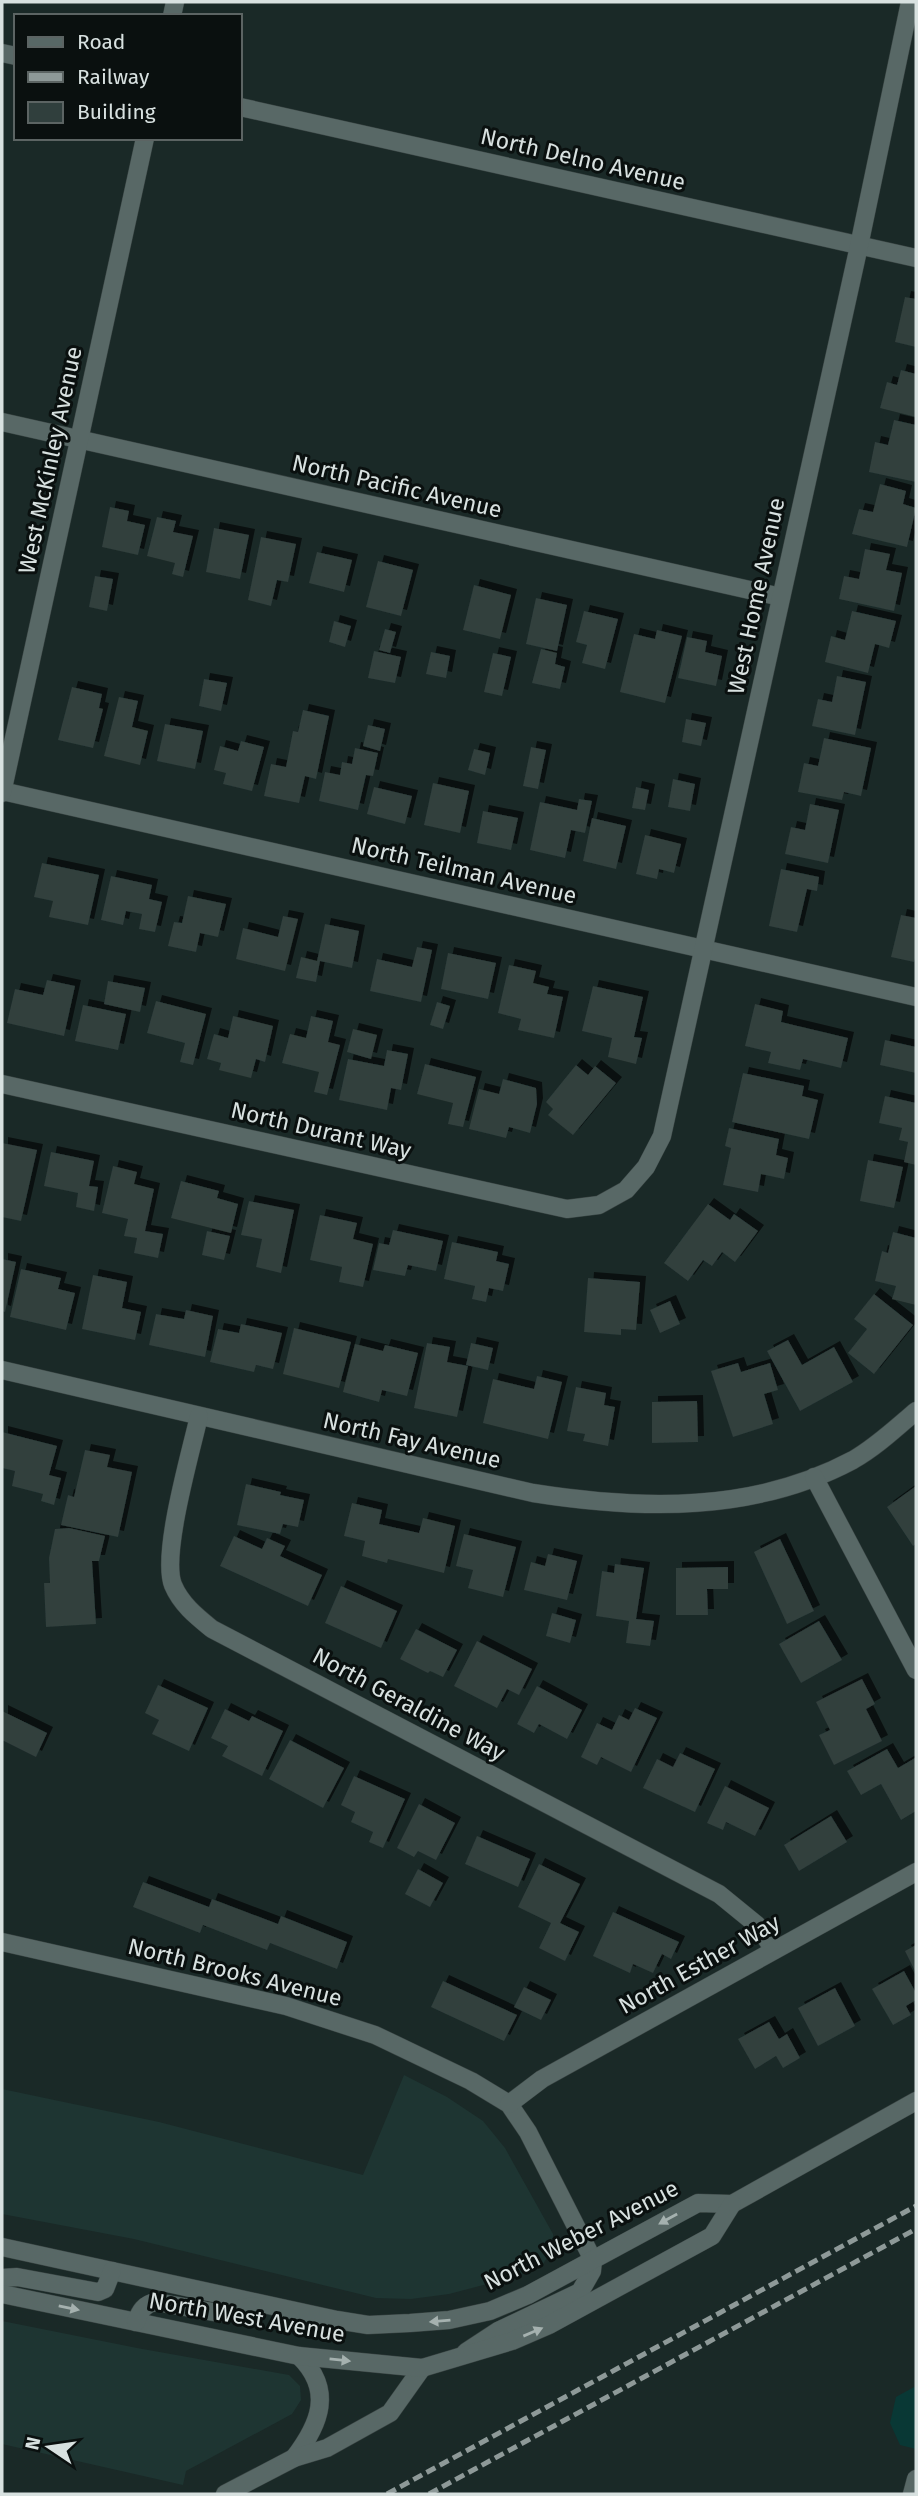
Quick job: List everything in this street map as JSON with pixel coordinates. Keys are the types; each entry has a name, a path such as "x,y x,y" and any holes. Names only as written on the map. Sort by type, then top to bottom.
{"street":[{"name":"West Home Avenue","path":"626,1190 646,1167 662,1136 859,246 910,2"},
{"name":"North Delno Avenue","path":"242,107 916,258"},
{"name":"West McKinley Avenue","path":"2,792 145,140"},
{"name":"North Pacific Avenue","path":"2,422 781,597"},
{"name":"North Teilman Avenue","path":"2,792 916,997"},
{"name":"North Durant Way","path":"2,1084 567,1209 599,1205 626,1190"},
{"name":"North Fay Avenue","path":"2,1370 520,1490 582,1501 633,1505 690,1505 748,1496 814,1477 854,1459 888,1436 916,1411"},
{"name":"North Geraldine Way","path":"199,1416 170,1552 173,1584 188,1609 212,1629 719,1894 757,1924 775,1950"},
{"path":"814,1477 916,1670"},
{"name":"North Esther Way","path":"509,2104 542,2079 916,1872"},
{"name":"North Brooks Avenue","path":"2,1942 286,2006 332,2019 425,2057 509,2104 528,2132 593,2260"},
{"path":"732,2204 916,2101"},
{"name":"North Weber Avenue","path":"411,2323 449,2320 490,2311 528,2295 698,2203 732,2204"},
{"name":"North West Avenue","path":"2,2294 299,2356 422,2368 512,2341 549,2325 712,2236 732,2204"},
{"name":"North West Avenue","path":"2,2247 260,2305 368,2325 411,2323"},
{"path":"458,2358 498,2331 580,2292 592,2271 593,2260"},
{"path":"2,2278 17,2277 98,2292 105,2289 112,2271"},
{"path":"135,2322 140,2311 148,2304 156,2302 219,2313 260,2305"},
{"path":"294,2458 315,2426 321,2401 313,2372 299,2356"},
{"path":"225,2494 294,2458 327,2448 390,2413 422,2368"},
{"path":"912,2494 916,2479"}],"shaded area":[{"path":"404,2075 447,2097 483,2121 505,2148 553,2234 553,2248 543,2264 514,2277 449,2294 411,2299 376,2298 134,2239 2,2214 2,2089 159,2122 363,2175"},
{"path":"2,2321 289,2375 300,2386 301,2400 292,2414 186,2471 183,2485 2,2444"},
{"path":"916,2386 916,2449 900,2445 890,2423 896,2397"}],"building":[{"path":"905,297 916,299 916,347 895,342"},
{"path":"901,370 916,374 916,417 880,408 887,382 897,385"},
{"path":"894,420 916,425 916,482 869,472 875,442 888,445"},
{"path":"880,484 906,491 903,504 916,508 907,547 852,534 859,509 873,512"},
{"path":"110,507 129,511 127,521 145,525 138,555 102,547"},
{"path":"157,517 176,521 173,532 193,536 183,577 172,574 175,563 147,556"},
{"path":"214,528 249,535 240,579 206,572"},
{"path":"261,537 296,544 288,582 277,580 271,606 248,600"},
{"path":"865,549 890,554 886,570 902,573 894,611 839,599 844,576 859,579"},
{"path":"317,552 352,560 344,592 309,583"},
{"path":"378,561 413,570 401,616 366,607"},
{"path":"95,576 113,579 107,611 89,607"},
{"path":"474,585 511,595 500,639 463,630"},
{"path":"536,598 567,605 557,651 526,644"},
{"path":"584,611 618,619 605,669 582,663 587,645 576,642"},
{"path":"852,611 896,621 889,648 875,644 868,673 825,662 831,636 845,640"},
{"path":"334,621 351,626 345,647 329,642"},
{"path":"385,629 396,632 390,653 379,650"},
{"path":"657,630 682,636 665,703 620,692 634,634 655,639"},
{"path":"687,637 707,641 705,652 722,656 716,686 678,678"},
{"path":"541,649 557,653 555,664 565,667 560,689 532,683"},
{"path":"374,651 401,657 395,683 368,678"},
{"path":"431,652 450,656 446,678 426,674"},
{"path":"493,653 511,657 502,696 484,692"},
{"path":"837,676 866,682 855,735 812,726 818,699 832,702"},
{"path":"204,679 227,683 221,711 199,706"},
{"path":"72,687 102,694 99,708 103,709 93,748 58,740"},
{"path":"119,697 138,701 132,727 148,731 140,765 104,756"},
{"path":"303,710 329,716 316,779 305,776 299,803 264,796 271,764 286,767 293,731 298,732"},
{"path":"686,719 706,723 701,746 682,742"},
{"path":"165,724 203,731 195,769 157,761"},
{"path":"368,725 385,729 380,751 363,746"},
{"path":"824,738 871,748 861,796 844,792 842,800 798,792 804,763 818,766"},
{"path":"241,741 264,747 252,791 223,784 226,773 214,770 220,746 238,751"},
{"path":"531,747 546,750 538,789 523,786"},
{"path":"355,748 378,753 373,776 366,775 358,810 319,801 325,772 340,775 342,762 352,764"},
{"path":"474,749 490,753 485,775 468,770"},
{"path":"673,779 695,784 690,811 668,807"},
{"path":"433,783 469,791 460,833 424,825"},
{"path":"374,787 412,796 405,824 367,814"},
{"path":"636,787 649,790 645,810 632,808"},
{"path":"579,799 592,801 585,833 571,830 565,858 530,850 540,802 577,810"},
{"path":"810,804 839,810 828,863 785,854 791,827 805,830"},
{"path":"483,811 518,818 511,850 477,843"},
{"path":"592,818 626,826 616,869 583,861"},
{"path":"645,835 681,844 674,873 659,869 657,879 636,874"},
{"path":"42,863 99,875 88,925 49,917 53,901 34,897"},
{"path":"781,869 819,877 817,891 807,889 797,932 769,926"},
{"path":"111,876 152,885 149,899 162,902 155,932 139,929 142,914 126,911 123,925 101,920"},
{"path":"188,896 226,904 218,937 200,933 196,952 168,946 174,922 182,923"},
{"path":"901,915 916,918 914,962 891,957"},
{"path":"283,916 298,919 285,971 236,959 243,928 278,937"},
{"path":"325,924 359,931 352,968 320,961 316,982 296,978 301,957 317,961"},
{"path":"417,947 432,950 421,1002 370,991 377,959 412,967"},
{"path":"448,953 496,963 488,999 441,989"},
{"path":"509,965 536,971 533,983 549,987 547,994 563,997 554,1038 518,1030 521,1019 498,1013"},
{"path":"47,980 75,986 64,1036 7,1023 15,989 43,995"},
{"path":"108,981 145,988 140,1012 104,1004"},
{"path":"593,986 643,997 634,1037 642,1038 636,1064 608,1057 612,1038 582,1031"},
{"path":"156,1001 206,1014 193,1065 180,1062 185,1043 147,1033"},
{"path":"437,1002 450,1006 443,1029 430,1025"},
{"path":"755,1004 783,1011 781,1022 848,1038 841,1068 803,1059 800,1070 768,1063 771,1052 745,1046"},
{"path":"83,1005 126,1014 118,1050 75,1041"},
{"path":"233,1016 273,1026 265,1062 256,1059 251,1078 219,1070 221,1063 207,1059 214,1034 228,1038"},
{"path":"311,1016 333,1021 328,1042 340,1045 327,1095 314,1092 319,1072 282,1063 290,1034 306,1038"},
{"path":"353,1029 377,1035 371,1059 347,1052"},
{"path":"885,1040 916,1047 916,1073 880,1065"},
{"path":"387,1050 408,1054 401,1090 391,1088 387,1110 339,1100 348,1059 384,1066"},
{"path":"425,1064 476,1077 463,1127 448,1124 453,1103 417,1094"},
{"path":"576,1065 588,1075 595,1066 616,1083 573,1135 548,1115 553,1109 546,1102"},
{"path":"743,1073 804,1086 802,1096 818,1100 809,1139 732,1122"},
{"path":"503,1079 536,1088 537,1104 530,1133 509,1127 506,1138 469,1129 479,1089 499,1094"},
{"path":"885,1096 916,1103 916,1165 904,1162 908,1142 899,1140 902,1128 879,1123"},
{"path":"729,1128 779,1139 776,1155 788,1158 784,1179 761,1174 758,1192 723,1185 731,1148 725,1146"},
{"path":"2,1143 37,1150 21,1221 2,1217"},
{"path":"51,1152 94,1161 89,1186 98,1187 94,1211 76,1207 78,1193 44,1186"},
{"path":"868,1160 903,1167 894,1208 860,1201"},
{"path":"113,1166 137,1172 134,1184 154,1189 145,1231 163,1234 158,1258 134,1253 137,1238 124,1236 128,1219 102,1213"},
{"path":"181,1181 219,1191 217,1198 238,1204 231,1233 171,1218"},
{"path":"249,1201 294,1210 281,1273 256,1267 262,1239 241,1235"},
{"path":"708,1204 730,1220 734,1214 758,1231 735,1262 722,1252 712,1266 703,1260 688,1281 664,1263"},
{"path":"320,1215 357,1223 353,1239 373,1244 363,1287 339,1282 342,1267 310,1260"},
{"path":"393,1230 443,1241 436,1271 408,1265 405,1276 373,1270 379,1243 389,1245"},
{"path":"207,1231 230,1236 224,1260 202,1255"},
{"path":"893,1232 916,1238 916,1305 892,1299 896,1286 875,1281 882,1251 888,1253"},
{"path":"452,1242 498,1252 496,1261 509,1264 503,1291 489,1288 486,1302 472,1299 475,1286 444,1279"},
{"path":"2,1259 16,1262 5,1312 2,1311"},
{"path":"21,1269 61,1278 58,1289 75,1293 66,1330 10,1317"},
{"path":"93,1275 127,1282 122,1308 141,1312 135,1340 82,1329"},
{"path":"588,1278 640,1282 636,1330 621,1329 621,1335 584,1332"},
{"path":"874,1294 913,1325 874,1374 848,1353 867,1329 854,1319"},
{"path":"670,1301 680,1324 660,1333 650,1310"},
{"path":"186,1310 213,1316 205,1357 149,1345 156,1314 184,1319"},
{"path":"241,1324 282,1333 273,1369 256,1365 254,1372 210,1362 218,1329 239,1333"},
{"path":"294,1328 351,1342 339,1388 283,1374"},
{"path":"788,1340 802,1365 834,1347 853,1382 800,1411 767,1351"},
{"path":"427,1343 450,1347 447,1362 468,1366 457,1417 414,1408"},
{"path":"471,1343 493,1348 488,1370 466,1365"},
{"path":"355,1344 383,1351 385,1345 418,1353 407,1396 382,1390 379,1402 343,1392"},
{"path":"738,1363 741,1372 770,1363 778,1390 764,1394 773,1424 733,1437 711,1371"},
{"path":"537,1376 562,1382 548,1439 483,1423 493,1379 534,1389"},
{"path":"576,1387 606,1393 604,1405 615,1407 608,1446 583,1441 585,1434 567,1431"},
{"path":"697,1401 698,1442 652,1443 652,1402"},
{"path":"2,1432 57,1446 49,1475 61,1478 54,1505 41,1501 43,1494 12,1486 15,1471 2,1468"},
{"path":"85,1450 110,1455 107,1467 132,1472 118,1537 61,1525 68,1495 74,1497"},
{"path":"246,1484 304,1500 298,1527 283,1524 280,1534 237,1525"},
{"path":"916,1486 916,1544 913,1546 887,1507"},
{"path":"352,1503 382,1510 379,1524 419,1533 423,1518 455,1526 444,1573 388,1559 387,1563 362,1556 365,1541 344,1536"},
{"path":"69,1528 105,1536 99,1561 92,1561 96,1624 46,1627 44,1583 50,1583 49,1558 55,1529"},
{"path":"464,1534 516,1547 503,1597 468,1588 473,1570 456,1566"},
{"path":"234,1536 262,1549 267,1538 285,1546 280,1556 322,1575 308,1606 220,1566"},
{"path":"780,1539 814,1611 787,1624 754,1552"},
{"path":"548,1554 577,1561 567,1600 524,1590 531,1562 545,1566"},
{"path":"615,1564 644,1568 636,1619 654,1621 650,1646 626,1643 629,1621 596,1616 602,1571 614,1573"},
{"path":"728,1567 728,1589 707,1589 708,1615 676,1615 676,1568"},
{"path":"341,1586 397,1611 381,1648 325,1623"},
{"path":"552,1613 576,1620 570,1643 546,1636"},
{"path":"819,1621 842,1660 801,1683 779,1644"},
{"path":"416,1629 457,1650 443,1677 430,1671 428,1673 400,1659"},
{"path":"477,1641 532,1669 519,1695 507,1689 497,1708 454,1686"},
{"path":"862,1679 875,1704 866,1709 882,1741 834,1765 819,1735 830,1730 816,1702"},
{"path":"158,1685 208,1708 189,1751 152,1734 159,1720 145,1713"},
{"path":"537,1686 582,1710 567,1739 539,1724 534,1733 517,1724"},
{"path":"635,1708 657,1718 631,1772 601,1757 597,1765 581,1757 597,1723 612,1730 619,1715 629,1720"},
{"path":"225,1709 249,1721 252,1716 283,1731 262,1776 222,1756 228,1746 211,1738"},
{"path":"2,1711 47,1733 36,1757 2,1740"},
{"path":"290,1740 344,1768 323,1808 269,1779"},
{"path":"887,1749 898,1768 915,1758 916,1760 916,1811 901,1820 881,1784 861,1795 847,1771"},
{"path":"680,1753 715,1769 695,1812 643,1788 657,1759 673,1767"},
{"path":"354,1776 405,1799 383,1848 369,1842 373,1832 351,1822 355,1812 341,1805"},
{"path":"725,1786 769,1808 755,1836 726,1822 723,1830 707,1823"},
{"path":"419,1804 455,1823 436,1860 418,1851 414,1857 397,1848"},
{"path":"831,1816 847,1842 799,1871 784,1845"},
{"path":"477,1836 530,1859 518,1887 465,1864"},
{"path":"539,1864 580,1884 560,1923 579,1932 565,1961 539,1948 551,1923 518,1907"},
{"path":"418,1869 443,1883 430,1907 405,1894"},
{"path":"143,1882 209,1907 212,1899 278,1924 281,1916 347,1942 337,1969 270,1943 267,1950 203,1925 200,1933 133,1907"},
{"path":"613,1912 679,1942 671,1959 662,1954 653,1973 633,1964 630,1973 593,1956"},
{"path":"916,1945 916,1973 905,1951"},
{"path":"904,1971 916,1993 916,2000 906,2006 911,2015 893,2025 872,1989"},
{"path":"443,1981 517,2015 504,2041 431,2007"},
{"path":"524,1987 551,2000 541,2020 514,2007"},
{"path":"835,1988 855,2026 818,2046 798,2008"},
{"path":"769,2022 779,2039 787,2034 800,2058 783,2068 776,2056 755,2069 738,2039"}],"railway":[{"path":"387,2494 916,2206"},
{"path":"429,2494 916,2229"}]}
